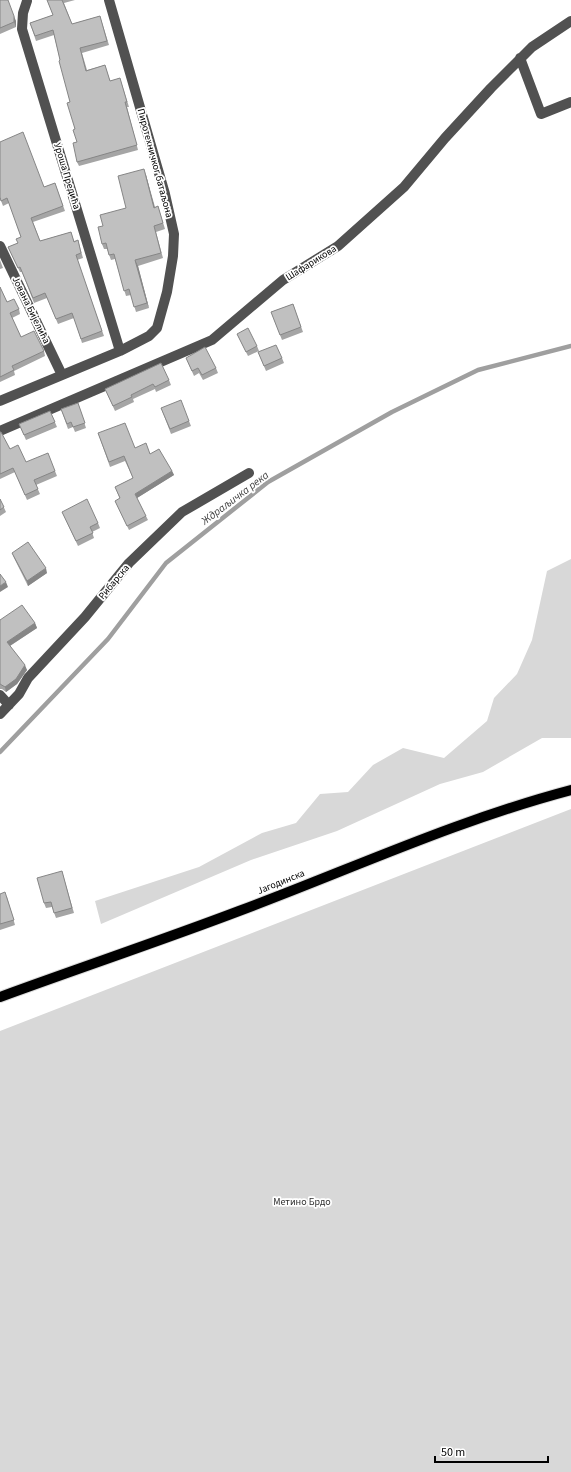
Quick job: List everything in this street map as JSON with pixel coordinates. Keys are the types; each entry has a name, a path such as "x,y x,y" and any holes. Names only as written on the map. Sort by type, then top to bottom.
{"main road":[{"name":"Јагодинска","path":"0,997 239,911 404,846 480,818 571,790"}],"street":[{"name":"Пиротехничког батаљона","path":"109,0 165,194 174,234 173,256 167,292 157,328 144,339 120,351"},
{"name":"Уроша Предића","path":"28,1 23,14 22,29 120,351"},
{"name":"Шафарикова","path":"0,431 212,340 283,280 338,246 404,187 460,121 520,58 532,47 571,21"},
{"path":"520,58 541,114 571,102"},
{"name":"Јована Бијелића","path":"0,246 62,375"},
{"path":"0,401 120,351"},
{"name":"Рибарска","path":"0,714 19,694 28,678 85,617 129,563 182,512 248,473"},
{"path":"0,695 9,705"}],"green space":[{"path":"571,559 571,738 542,738 483,772 440,784 337,831 251,860 101,924 95,901 199,867 262,833 296,823 320,794 348,792 373,765 403,748 444,758 487,721 494,698 517,674 532,640 547,571"},
{"name":"Метино Брдо","path":"571,809 571,1472 0,1472 0,1031"}],"building":[{"path":"0,0 8,0 14,16 14,22 0,28"},
{"path":"47,0 62,0 72,24 100,16 107,41 80,48 86,71 105,65 110,81 120,78 137,145 77,162 73,143 77,142 73,130 75,129 67,103 70,102 59,61 53,30 35,36 30,23 53,15"},
{"path":"23,132 44,187 55,183 63,206 31,218 40,241 71,232 74,242 78,240 81,253 76,255 102,331 81,339 72,313 56,319 45,293 33,298 20,267 18,268 8,247 18,243 16,239 21,237 7,198 1,201 0,197 0,142"},
{"path":"144,169 154,208 158,206 163,223 154,226 161,253 135,260 147,303 134,307 129,289 124,291 114,254 109,255 106,243 102,244 98,227 103,226 100,215 126,208 118,176"},
{"path":"0,287 7,302 14,299 19,309 10,313 21,337 34,331 44,351 12,366 14,370 0,377"},
{"path":"293,304 301,327 280,335 271,312"},
{"path":"248,328 257,346 246,352 237,334"},
{"path":"276,345 282,358 264,366 258,352"},
{"path":"205,347 216,368 202,375 198,368 192,371 186,358"},
{"path":"161,363 169,380 155,387 153,384 131,395 132,397 113,406 105,389"},
{"path":"181,400 189,421 170,429 161,408"},
{"path":"78,403 85,423 73,427 71,422 67,424 61,409"},
{"path":"50,411 55,422 24,435 19,424"},
{"path":"125,423 135,448 146,443 150,454 159,449 172,471 135,494 146,516 127,526 115,501 120,498 115,487 133,478 124,456 109,462 98,433"},
{"path":"0,432 10,449 18,445 26,462 48,453 55,471 34,480 38,489 25,495 13,468 0,474"},
{"path":"0,499 4,507 0,510"},
{"path":"87,499 98,523 90,527 93,533 76,541 62,512"},
{"path":"28,542 46,568 27,581 12,553"},
{"path":"0,574 6,582 0,586"},
{"path":"22,605 35,623 7,642 25,665 16,679 5,687 0,684 0,620"},
{"path":"62,871 72,908 54,913 51,902 44,903 37,878"},
{"path":"5,892 14,920 0,924 0,894"}],"waterway":[{"name":"Ждраљичка река","path":"0,752 108,639 166,563 268,482 392,412 478,370 571,346"}]}
